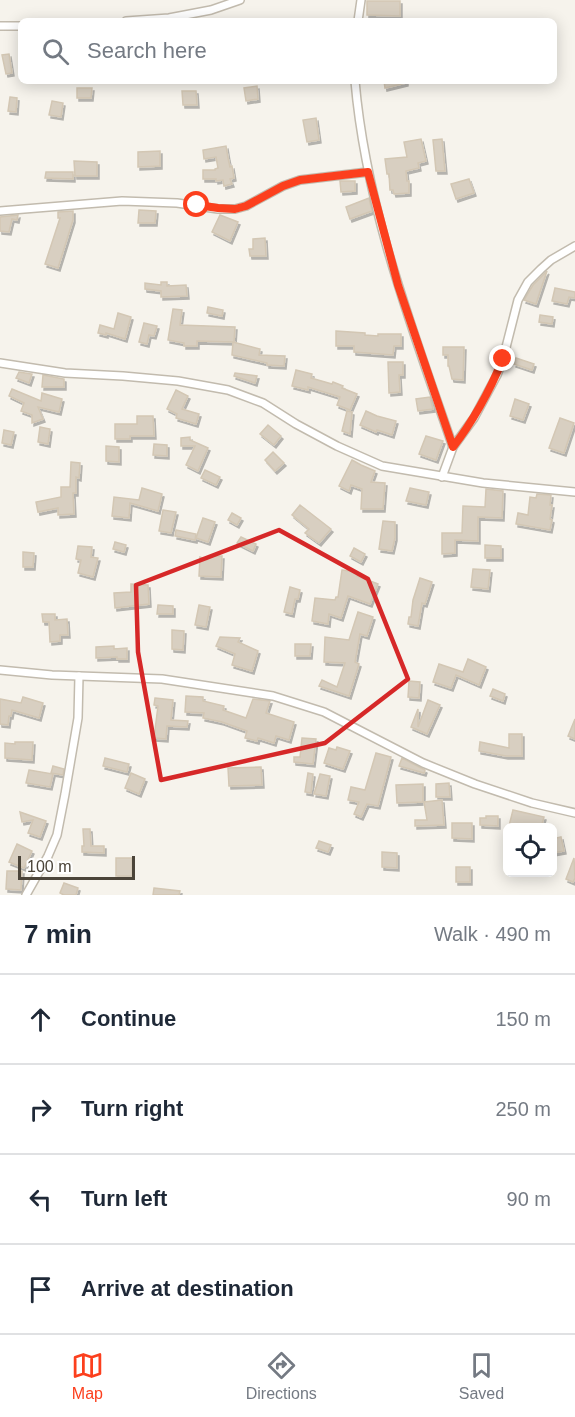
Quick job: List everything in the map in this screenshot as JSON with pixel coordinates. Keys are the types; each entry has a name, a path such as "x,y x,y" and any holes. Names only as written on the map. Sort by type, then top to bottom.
{"street":[{"path":"169,18 211,10 240,0"},
{"path":"358,18 361,0"},
{"path":"0,26 18,26"},
{"path":"355,84 358,121 368,172 398,285 453,447"},
{"path":"0,211 122,201 177,203 235,209 300,180 368,172"},
{"path":"442,477 453,447 474,418 497,375 518,300 528,282 551,260 575,246"},
{"path":"0,363 65,373 178,381 228,390 262,403 337,446 382,466 483,483 575,492"},
{"path":"0,670 52,675 162,679 273,696 324,712 423,763 475,784 532,803 575,813"},
{"path":"26,895 57,834 78,718 79,676"}],"highlighted area":[{"path":"279,530 368,579 408,679 325,743 161,780 138,652 136,585"}],"building":[{"path":"367,1 400,1 400,16 367,15"},
{"path":"9,54 12,73 6,74 2,55"},
{"path":"384,84 402,84 385,88"},
{"path":"257,86 258,99 246,101 244,88"},
{"path":"77,88 92,88 91,98 77,98"},
{"path":"182,91 196,91 197,105 183,105"},
{"path":"10,97 17,98 16,112 8,111"},
{"path":"52,101 63,103 61,117 49,115"},
{"path":"316,118 319,140 307,142 303,120"},
{"path":"421,139 426,161 418,163 419,168 406,171 409,193 394,194 393,190 390,190 385,159 407,157 404,142"},
{"path":"442,139 445,171 436,171 433,140"},
{"path":"226,146 234,178 230,179 232,184 224,186 223,180 203,179 203,170 218,168 216,157 204,159 203,150"},
{"path":"160,151 160,166 138,167 138,152"},
{"path":"74,161 97,162 97,176 75,176"},
{"path":"46,172 73,172 73,179 45,178"},
{"path":"469,179 474,193 456,199 451,184"},
{"path":"340,181 355,181 355,191 341,192"},
{"path":"369,198 372,211 350,219 346,207"},
{"path":"139,210 156,211 155,223 138,223"},
{"path":"73,211 73,220 58,268 45,264 60,218 58,218 58,212"},
{"path":"18,215 17,220 12,219 9,232 0,231 0,217"},
{"path":"220,215 238,222 230,241 212,232"},
{"path":"265,238 266,256 250,256 249,249 253,249 253,239"},
{"path":"547,271 536,304 524,300 533,285"},
{"path":"161,282 167,282 167,286 186,285 187,296 161,297 161,291 145,289 145,283 161,285"},
{"path":"555,288 575,292 575,298 569,297 567,304 552,301"},
{"path":"208,307 223,310 222,316 207,313"},
{"path":"173,309 182,310 180,325 235,327 234,342 197,341 197,346 184,346 184,343 168,340"},
{"path":"118,313 131,317 125,339 98,333 100,325 114,329"},
{"path":"540,315 553,317 552,324 539,322"},
{"path":"144,323 157,326 154,336 149,335 147,344 139,342"},
{"path":"336,331 378,336 378,334 401,334 401,346 394,346 393,355 354,352 354,346 336,346"},
{"path":"233,342 260,349 259,355 285,356 284,366 267,365 267,363 232,355"},
{"path":"443,347 464,347 463,380 452,379 448,366 448,355 443,355"},
{"path":"516,358 534,364 532,370 514,364"},
{"path":"388,362 403,362 403,375 399,375 400,392 389,393"},
{"path":"296,370 312,374 311,378 332,384 333,382 357,394 350,410 337,405 340,397 308,387 308,390 292,386"},
{"path":"19,372 32,374 29,383 16,378"},
{"path":"235,373 257,376 255,383 234,376"},
{"path":"43,375 64,379 64,387 42,387"},
{"path":"12,389 41,401 42,393 62,399 59,412 38,407 43,419 32,423 32,415 21,411 24,403 9,396"},
{"path":"176,390 188,396 182,409 199,414 196,424 176,418 177,414 167,409"},
{"path":"430,397 433,409 418,411 416,399"},
{"path":"515,399 529,404 523,420 510,416"},
{"path":"347,411 352,412 350,434 342,431"},
{"path":"366,411 396,421 392,435 377,430 376,432 360,425"},
{"path":"137,416 153,416 154,436 130,436 130,439 115,439 115,424 137,424"},
{"path":"560,418 574,423 564,453 549,448"},
{"path":"268,425 281,436 274,445 260,434"},
{"path":"40,427 50,429 48,444 38,442"},
{"path":"4,430 14,432 11,445 2,443"},
{"path":"426,436 443,441 436,460 419,454"},
{"path":"190,437 190,440 208,448 198,471 186,465 195,446 181,446 181,438"},
{"path":"154,444 167,445 167,456 153,455"},
{"path":"106,446 119,447 119,462 106,461"},
{"path":"273,452 284,463 275,471 265,460"},
{"path":"352,460 375,471 371,482 385,483 383,509 361,509 362,489 351,485 349,491 339,486"},
{"path":"71,462 80,463 79,478 76,477 76,493 73,493 74,514 58,515 58,508 38,512 36,502 61,497 61,487 70,487"},
{"path":"205,470 220,477 216,485 201,478"},
{"path":"142,488 162,494 158,511 130,503 129,518 112,516 114,497 139,500"},
{"path":"410,488 429,492 426,505 406,501"},
{"path":"486,489 503,491 502,518 478,517 478,541 455,540 455,553 442,554 442,533 462,533 463,506 485,507"},
{"path":"537,494 551,495 550,530 516,524 518,513 528,515 530,497 536,498"},
{"path":"300,505 331,529 319,543 305,533 309,529 292,515"},
{"path":"163,510 176,512 171,533 159,531"},
{"path":"232,513 241,518 237,525 228,520"},
{"path":"203,518 215,522 208,542 196,538"},
{"path":"383,521 395,522 392,551 379,549"},
{"path":"176,530 196,534 195,540 175,536"},
{"path":"241,537 256,544 253,551 237,543"},
{"path":"115,542 126,545 124,552 113,549"},
{"path":"485,545 501,546 501,558 485,558"},
{"path":"78,546 92,547 91,557 98,558 93,577 78,573 81,560 76,559"},
{"path":"354,548 365,554 361,562 350,556"},
{"path":"23,552 34,553 33,567 23,567"},
{"path":"209,556 222,556 221,577 199,576 200,557 207,560"},
{"path":"473,569 490,570 488,589 471,587"},
{"path":"342,570 357,572 357,576 378,584 370,604 348,596 341,618 329,614 328,624 312,621 315,598 335,600 338,597"},
{"path":"420,578 432,582 425,604 422,603 418,626 408,624"},
{"path":"131,584 148,585 149,604 115,608 114,593 131,592"},
{"path":"290,587 300,590 298,599 295,599 292,614 284,612"},
{"path":"158,605 173,606 173,614 157,614"},
{"path":"199,605 210,607 206,627 195,625"},
{"path":"358,612 373,617 367,636 360,634 355,662 359,664 349,696 319,686 322,680 337,687 345,663 324,662 325,637 349,640"},
{"path":"42,614 55,614 55,620 67,619 68,635 60,635 60,641 50,642 49,622 43,622"},
{"path":"172,630 184,631 183,650 172,649"},
{"path":"220,637 240,638 238,642 258,651 252,671 232,665 235,654 216,646"},
{"path":"295,644 311,644 310,656 295,656"},
{"path":"114,646 114,649 127,648 127,659 96,658 96,647"},
{"path":"468,659 486,667 479,685 456,675 451,688 433,682 439,664 463,672"},
{"path":"409,681 420,682 419,698 408,697"},
{"path":"493,689 505,694 503,701 490,696"},
{"path":"186,696 203,697 203,701 224,706 223,710 246,718 253,699 270,701 266,713 294,722 289,740 276,736 274,743 258,738 257,741 245,738 247,731 203,718 204,713 185,712"},
{"path":"23,697 43,703 39,718 12,710 8,725 0,724 0,699 21,703"},
{"path":"155,698 173,700 171,720 188,721 187,727 167,726 166,739 154,738 158,706 154,705"},
{"path":"428,700 440,705 427,734 411,727 418,709 418,727"},
{"path":"575,719 575,739 568,736"},
{"path":"509,734 522,734 522,756 506,756 479,751 480,742 509,748"},
{"path":"302,738 316,739 313,764 294,762 294,757 300,757"},
{"path":"15,742 33,742 32,760 5,758 5,743 15,744"},
{"path":"337,747 350,751 343,769 324,763 329,748 336,750"},
{"path":"376,753 391,757 378,806 367,804 361,817 354,814 359,802 348,800 351,787 365,790"},
{"path":"105,758 129,764 127,772 103,766"},
{"path":"402,758 425,770 424,773 399,766"},
{"path":"53,766 64,769 63,775 51,773"},
{"path":"261,767 262,785 229,786 228,768"},
{"path":"29,770 53,774 50,787 26,783"},
{"path":"131,773 145,779 139,794 125,788"},
{"path":"308,773 313,774 311,793 305,792"},
{"path":"320,774 330,776 326,796 314,794"},
{"path":"449,783 450,797 436,797 436,784"},
{"path":"423,784 423,802 397,803 396,785"},
{"path":"442,800 444,825 415,826 415,820 427,820 424,802"},
{"path":"513,810 544,817 542,823 510,823"},
{"path":"20,812 46,821 40,837 28,833 33,820 22,822"},
{"path":"486,816 498,816 498,826 480,825 480,818 486,818"},
{"path":"452,823 472,823 472,839 452,838"},
{"path":"83,829 90,829 91,846 104,846 104,853 82,852"},
{"path":"561,837 564,851 557,852 557,838"},
{"path":"319,841 331,845 328,852 316,848"},
{"path":"17,844 32,851 24,868 9,862"},
{"path":"382,852 397,853 397,868 382,867"},
{"path":"116,858 132,858 132,876 116,876"},
{"path":"574,858 575,878 573,882 566,879"},
{"path":"456,867 470,867 470,882 456,882"},
{"path":"7,871 22,871 21,890 6,889"},
{"path":"64,883 78,888 76,895 60,893"},
{"path":"154,888 180,891 179,895 153,895"}],"route":[{"path":"197,205 235,209 300,180 368,172 398,285 453,447 489,392 503,359"}]}
